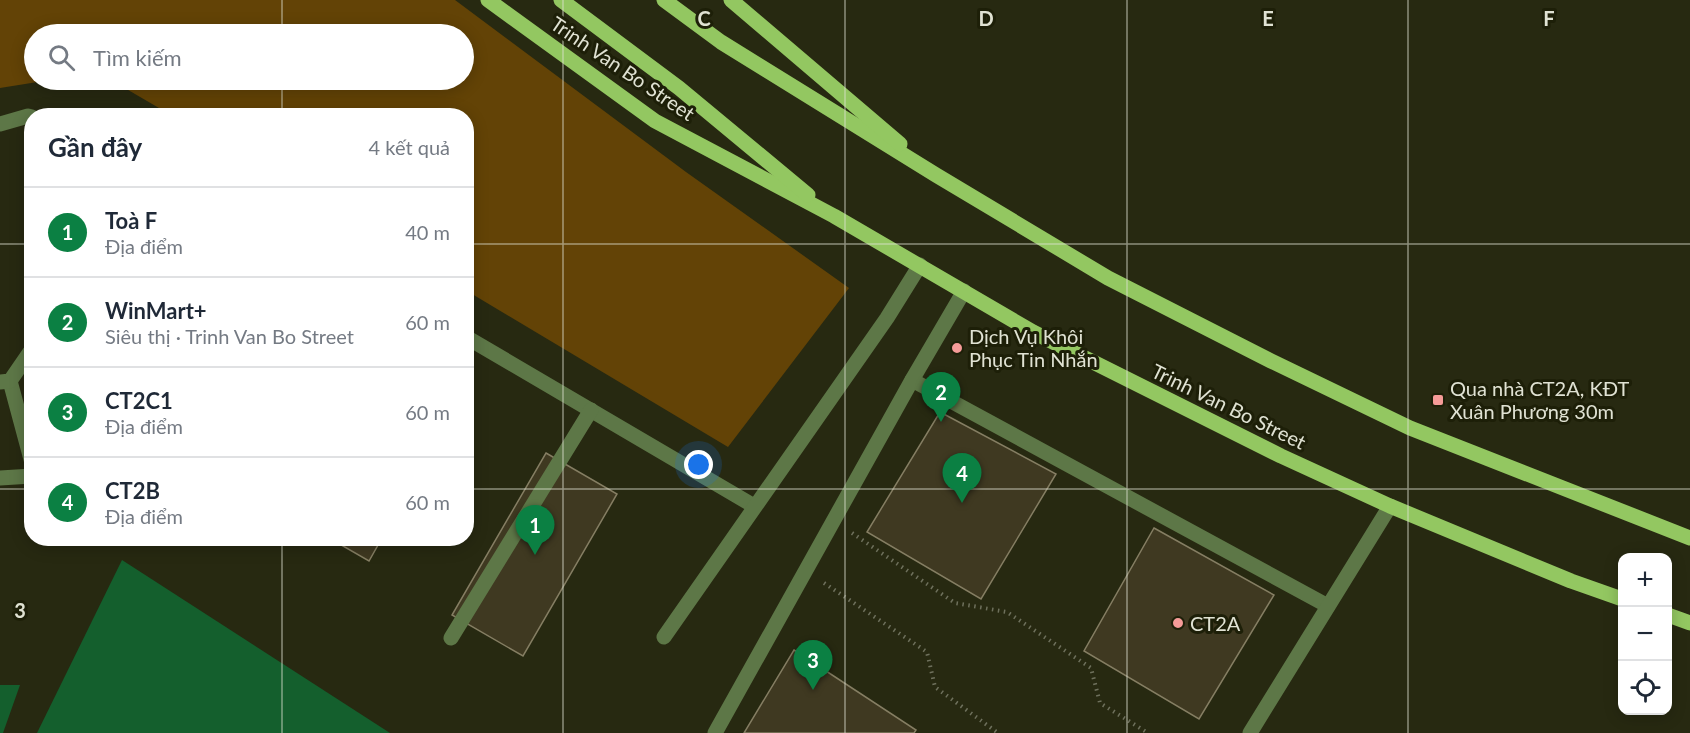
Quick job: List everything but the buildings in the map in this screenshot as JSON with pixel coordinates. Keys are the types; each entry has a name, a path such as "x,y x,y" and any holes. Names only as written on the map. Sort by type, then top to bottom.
{"main road":[{"name":"Trinh Van Bo Street","path":"488,0 655,121 834,216 1033,332 1281,456 1390,506 1571,581 1618,597"},
{"name":"Trinh Van Bo Street","path":"561,0 679,88 834,216"},
{"path":"664,0 721,42 1108,278 1270,361 1410,428 1690,538"},
{"path":"731,0 936,175"},
{"path":"1672,616 1690,623"}],"street":[{"path":"0,124 24,117"},
{"path":"664,637 887,318 920,266"},
{"path":"716,733 964,291"},
{"path":"474,342 754,506"},
{"path":"24,358 5,381 24,434"},
{"path":"912,380 1328,606"},
{"path":"451,638 591,410"},
{"path":"18,412 24,416"},
{"path":"0,478 24,476"},
{"path":"1250,733 1390,506"}],"path":[{"path":"834,520 955,603 1007,612 1091,668 1100,703 1148,733"},
{"path":"806,571 927,652 935,687 998,733"}],"shaded area":[{"path":"0,0 455,0 686,172 849,288 728,447 474,295 474,108 159,108 128,90 474,90 474,24 24,24 24,84 0,88"},
{"path":"122,560 390,733 37,733"},
{"path":"0,685 20,685 3,733 0,733"}],"place":[{"name":"Dịch Vụ Khôi Phục Tin Nhắn","path":"957,348"},
{"name":"Qua nhà CT2A, KĐT Xuân Phương 30m","path":"1438,400"},
{"name":"WinMart+","path":"941,422"},
{"name":"CT2B","path":"962,503"},
{"name":"Toà F","path":"535,555"},
{"name":"CT2A","path":"1178,623"},
{"name":"CT2C1","path":"813,690"}]}
